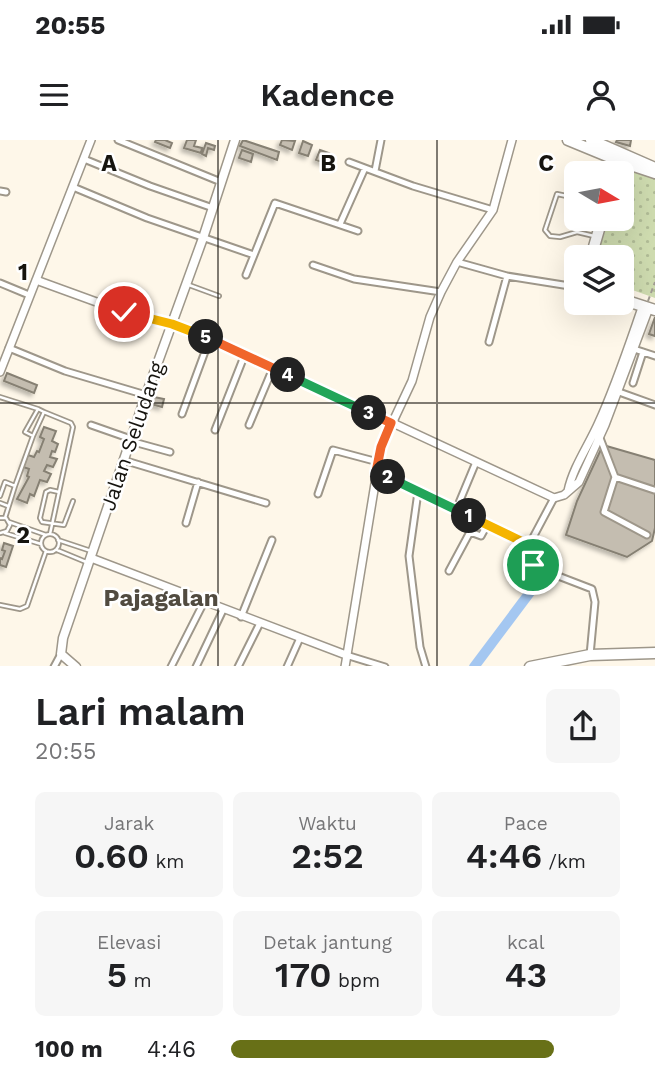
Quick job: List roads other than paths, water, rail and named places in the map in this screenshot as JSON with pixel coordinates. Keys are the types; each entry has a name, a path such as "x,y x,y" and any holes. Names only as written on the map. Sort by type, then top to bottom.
{"highway":[{"path":"568,140 619,161"},
{"path":"591,140 612,146 654,166"},
{"path":"634,163 654,166"},
{"path":"595,245 599,231"},
{"path":"539,666 577,662 590,655 655,653"}],"main road":[{"name":"Jalan Seludang","path":"61,654 63,638 130,440 203,238 234,140"},
{"path":"61,654 75,666"}],"street":[{"path":"0,372 91,140"},
{"path":"118,140 221,182"},
{"path":"374,171 381,140"},
{"path":"345,666 377,462 391,423 412,381 430,317 441,292 457,262 493,210 512,140"},
{"path":"84,159 213,208"},
{"path":"349,162 413,186 493,210"},
{"path":"340,224 365,168"},
{"path":"73,187 147,218 254,255"},
{"path":"246,275 275,203 358,231"},
{"path":"457,262 507,276 564,285"},
{"path":"313,265 354,279 441,292"},
{"path":"489,342 507,276"},
{"path":"36,280 124,312 172,324 210,338 554,498"},
{"path":"0,283 29,295"},
{"path":"590,655 594,591 590,587 562,579 533,565 527,556 529,545 554,498 568,492 579,482 648,308"},
{"path":"182,414 210,338"},
{"path":"9,348 65,371 146,395"},
{"path":"631,348 655,356"},
{"path":"632,383 643,352"},
{"path":"215,430 245,354"},
{"path":"249,425 273,368"},
{"path":"616,391 655,405"},
{"path":"91,425 170,452"},
{"path":"596,436 615,477 604,512 647,535"},
{"path":"318,494 333,450 377,462"},
{"path":"123,460 266,503"},
{"path":"456,510 476,462"},
{"path":"376,472 529,545"},
{"path":"615,477 654,490"},
{"path":"186,523 198,482"},
{"path":"418,492 409,556 420,647 426,666"},
{"path":"449,571 470,532 481,536 487,524"},
{"path":"241,617 272,540"},
{"path":"91,558 241,617 382,666"},
{"path":"172,666 204,602"},
{"path":"196,666 223,610"},
{"path":"238,666 260,623"},
{"path":"287,666 300,638"},
{"path":"55,666 61,654"}],"lane":[{"path":"564,196 556,194 545,230 547,233 560,237 577,232 597,237"},
{"path":"186,284 219,296"},
{"path":"0,397 38,409 71,423 73,427 52,523 41,544"},
{"path":"33,436 25,432 38,409"},
{"path":"44,412 2,518 48,534 91,558"},
{"path":"0,496 5,482 15,486"},
{"path":"59,492 48,491 41,522 65,524 73,500"},
{"path":"0,503 8,506"},
{"path":"5,533 10,527 9,522"},
{"path":"0,533 41,544 46,551"},
{"path":"55,550 58,540"},
{"path":"46,551 55,550 91,558"},
{"path":"0,606 20,609 26,606 46,551"}],"waterway":[{"path":"475,666 534,587"}],"district":[{"name":"Pajagalan","path":"161,598"}]}
